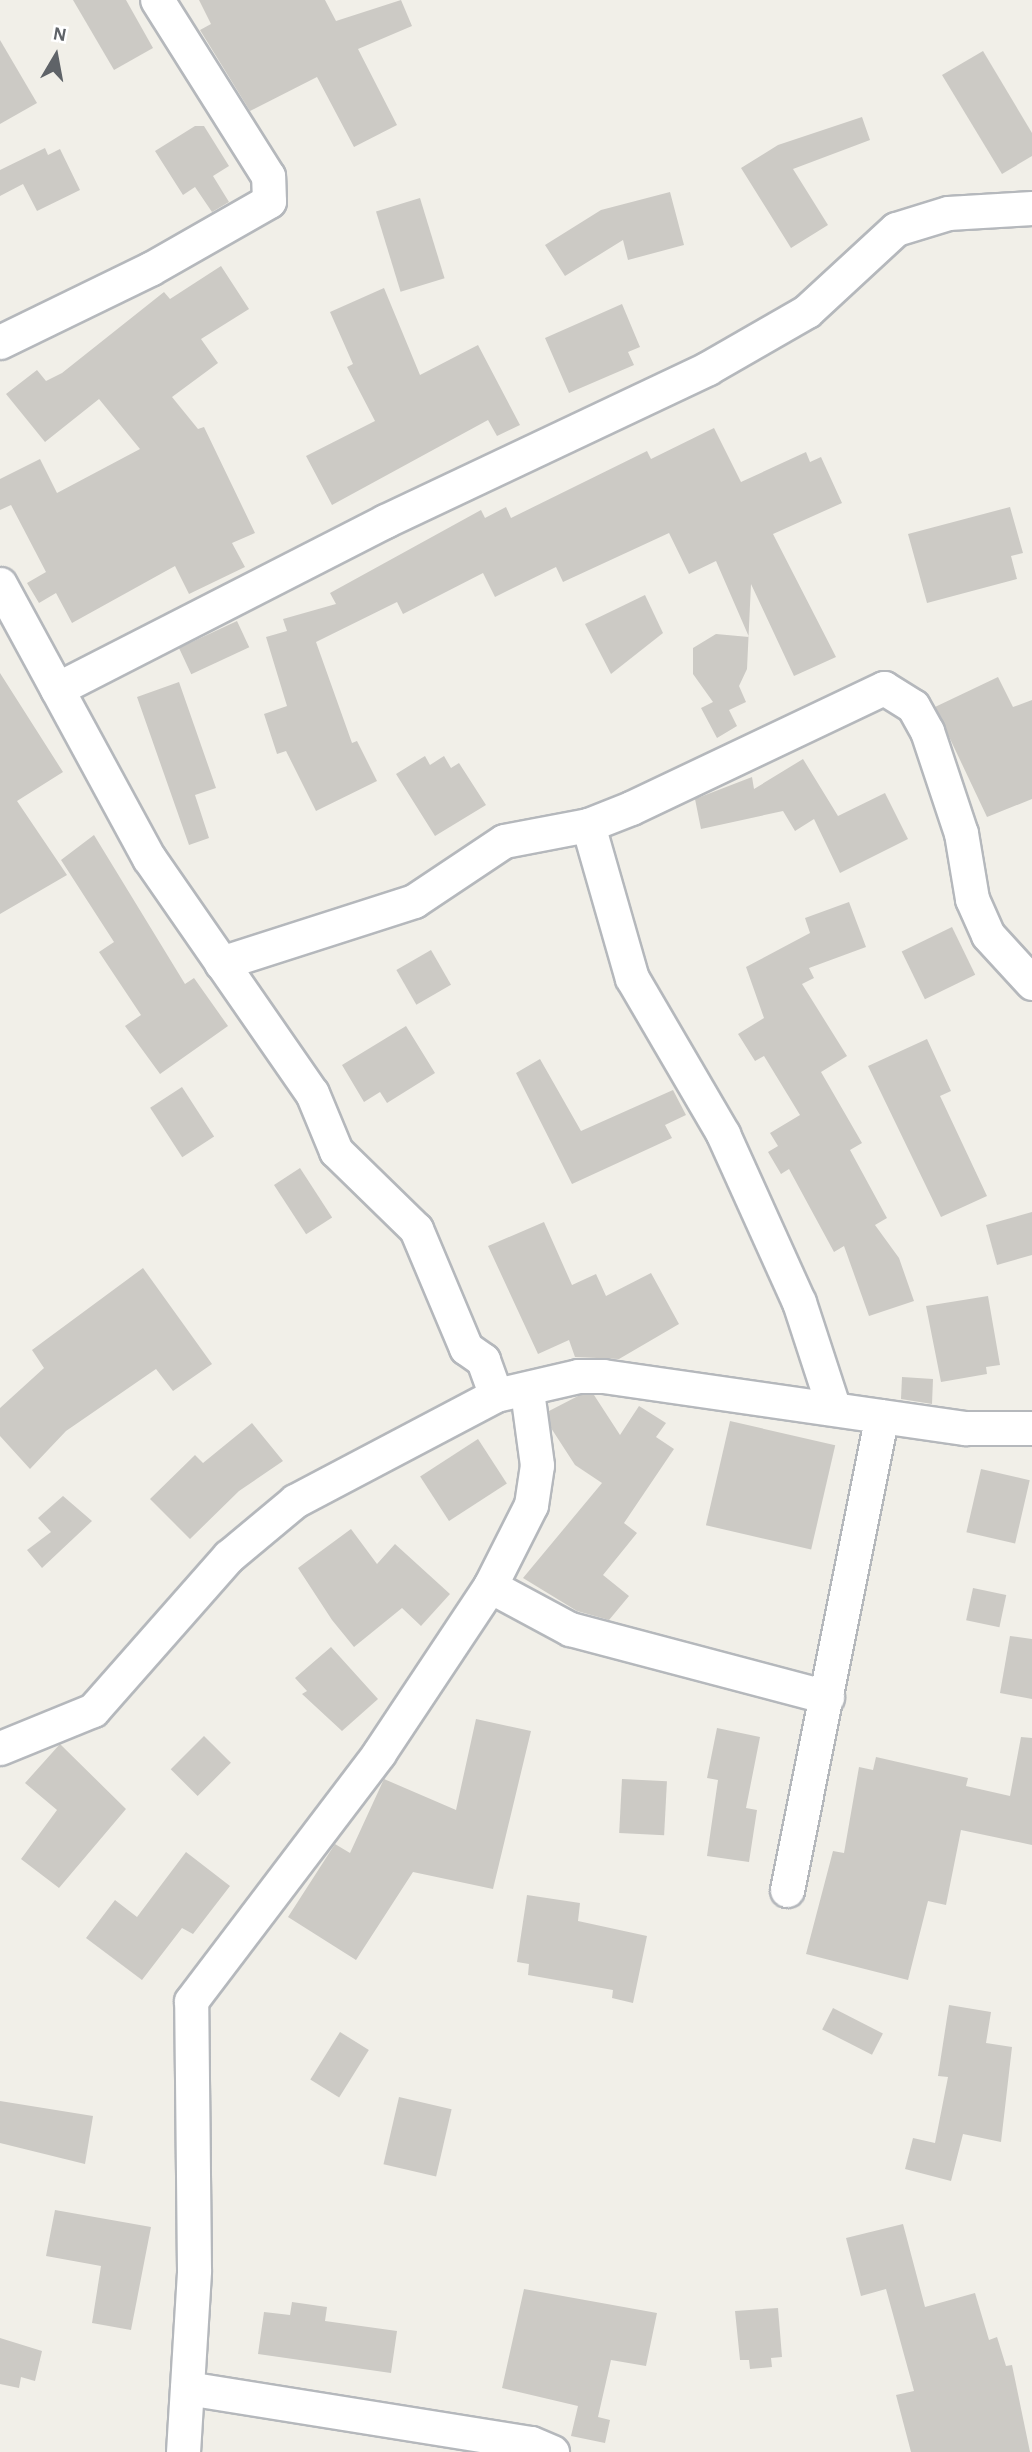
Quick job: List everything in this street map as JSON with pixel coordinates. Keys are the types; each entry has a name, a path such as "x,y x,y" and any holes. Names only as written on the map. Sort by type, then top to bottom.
{"street":[{"path":"0,342 150,270 269,201 268,176 157,0"},
{"path":"57,689 708,368 807,311 896,229 948,213 1032,208"},
{"path":"0,584 13,638 57,689 149,858 312,1093 335,1151 416,1229 466,1349 483,1360 511,1393 537,1465 531,1506 491,1586 379,1754 191,2001 194,2270 183,2452"},
{"path":"220,963 414,901 505,841 588,825 862,694 897,691 927,731 988,934 1032,983"},
{"path":"588,825 632,978 729,1146 799,1302 833,1406"},
{"path":"0,1748 93,1710 229,1556 295,1501 511,1393 578,1376 603,1376 833,1406 965,1428 1032,1428"},
{"path":"787,1890 883,1416"},
{"path":"491,1586 570,1629 827,1697"},
{"path":"187,2388 544,2451"}],"building":[{"path":"73,0 126,0 153,48 114,70"},
{"path":"199,0 325,0 336,21 401,0 412,26 358,49 397,125 354,147 317,77 250,111 200,30 211,24"},
{"path":"0,40 37,103 0,124"},
{"path":"983,51 1032,133 1032,156 1002,174 942,75"},
{"path":"862,117 870,140 793,169 828,225 791,248 741,168 778,145"},
{"path":"195,126 204,126 229,166 213,176 229,202 212,212 195,187 183,195 155,151"},
{"path":"45,148 48,155 60,149 80,190 37,211 23,184 0,196 0,170"},
{"path":"670,192 684,245 628,260 623,240 565,276 545,245 601,210"},
{"path":"420,198 445,278 401,292 376,211"},
{"path":"221,266 249,309 201,339 218,363 172,397 198,429 204,427 255,533 232,543 245,567 189,594 175,566 72,623 56,593 39,603 27,583 46,572 11,505 0,510 0,479 40,459 57,493 140,449 99,399 45,442 6,394 37,370 46,381 62,373 164,292 170,299"},
{"path":"384,288 420,375 478,345 520,425 497,436 488,420 332,505 306,456 375,421 347,367 353,364 330,312"},
{"path":"622,304 640,347 628,352 634,365 569,393 545,338"},
{"path":"714,428 741,482 806,452 810,462 821,457 842,503 773,534 836,657 794,676 751,584 749,636 716,561 689,574 669,533 563,582 556,567 495,597 483,573 403,614 397,602 316,642 352,743 357,741 377,781 316,811 286,751 277,754 264,714 287,706 266,637 287,631 283,619 336,604 330,593 481,510 485,518 506,507 511,518 647,451 651,459"},
{"path":"1010,507 1023,553 1011,556 1017,579 927,603 908,534"},
{"path":"645,595 663,633 611,674 585,624"},
{"path":"237,621 249,647 191,674 179,648"},
{"path":"716,634 749,637 747,669 739,686 746,702 729,710 737,726 717,738 701,708 713,702 693,674 693,648"},
{"path":"0,673 63,772 17,801 67,875 0,914"},
{"path":"998,677 1013,707 1032,700 1032,799 987,817 935,707"},
{"path":"179,682 216,788 195,795 209,838 189,845 137,697"},
{"path":"425,756 430,765 444,756 451,768 459,763 486,805 435,836 396,774"},
{"path":"803,759 838,816 885,793 908,839 840,873 814,819 795,831 783,811 701,829 695,799 752,777 754,789"},
{"path":"94,835 185,984 194,978 228,1026 160,1074 125,1026 141,1015 99,952 114,942 61,860"},
{"path":"849,902 866,947 809,968 814,978 802,984 847,1056 821,1072 862,1143 850,1150 887,1218 875,1225 899,1258 914,1301 869,1316 844,1246 834,1252 789,1169 781,1174 768,1152 778,1146 770,1133 800,1115 764,1056 755,1061 738,1034 764,1018 746,967 810,933 805,918"},
{"path":"952,927 975,975 925,999 902,952"},
{"path":"431,950 451,985 416,1005 396,970"},
{"path":"406,1026 435,1073 387,1103 380,1092 364,1102 342,1065"},
{"path":"927,1039 951,1091 940,1096 987,1196 941,1217 868,1066"},
{"path":"540,1059 581,1131 673,1090 686,1115 665,1125 672,1138 572,1184 516,1073"},
{"path":"182,1087 214,1136 182,1157 150,1108"},
{"path":"300,1168 332,1217 306,1234 274,1185"},
{"path":"1032,1212 1032,1255 997,1265 986,1225"},
{"path":"544,1222 572,1285 596,1274 606,1296 651,1273 679,1324 619,1359 575,1357 569,1340 538,1354 488,1246"},
{"path":"143,1268 212,1364 173,1391 156,1369 66,1431 30,1469 0,1436 0,1408 44,1368 32,1350"},
{"path":"988,1296 1000,1365 986,1367 987,1374 941,1382 926,1306"},
{"path":"902,1377 933,1379 932,1404 901,1399"},
{"path":"580,1395 594,1395 620,1435 639,1406 666,1423 656,1437 674,1449 624,1523 637,1533 603,1575 629,1596 609,1620 577,1611 523,1578 602,1483 575,1465 551,1428 549,1411"},
{"path":"730,1421 835,1445 811,1550 706,1525"},
{"path":"252,1423 283,1461 239,1491 190,1539 150,1499 195,1455 203,1463"},
{"path":"478,1439 507,1483 449,1521 420,1477"},
{"path":"981,1469 1030,1480 1015,1544 966,1532"},
{"path":"63,1496 92,1521 42,1568 27,1550 51,1532 38,1518"},
{"path":"351,1529 377,1564 395,1544 450,1594 421,1626 402,1608 354,1647 332,1620 298,1568"},
{"path":"973,1588 1006,1595 999,1627 966,1620"},
{"path":"1010,1636 1032,1639 1032,1699 1000,1693"},
{"path":"331,1647 378,1699 342,1731 302,1694 307,1691 295,1678"},
{"path":"476,1719 531,1731 493,1889 413,1872 356,1960 288,1917 335,1844 350,1853 384,1779 456,1810"},
{"path":"717,1728 760,1737 746,1808 757,1810 749,1862 707,1856 718,1780 707,1778"},
{"path":"204,1736 231,1763 198,1796 171,1769"},
{"path":"1021,1737 1032,1738 1032,1845 961,1830 946,1905 928,1901 908,1980 806,1954 833,1851 844,1853 859,1767 873,1770 876,1757 968,1778 966,1786 1010,1796"},
{"path":"60,1744 126,1809 59,1888 21,1859 57,1810 25,1783"},
{"path":"622,1779 667,1781 664,1835 619,1833"},
{"path":"186,1852 230,1886 193,1934 182,1928 142,1980 86,1938 115,1900 137,1917"},
{"path":"527,1895 580,1903 578,1921 647,1936 633,2003 612,1998 613,1990 528,1975 529,1964 517,1962"},
{"path":"949,2005 991,2012 986,2043 1012,2047 1001,2142 963,2134 951,2181 905,2169 913,2138 935,2143 948,2077 938,2076"},
{"path":"833,2008 883,2033 872,2055 822,2029"},
{"path":"340,2032 369,2050 339,2098 310,2079"},
{"path":"399,2097 452,2109 436,2176 383,2164"},
{"path":"0,2101 93,2116 85,2164 0,2143"},
{"path":"55,2210 151,2227 131,2330 92,2323 101,2266 46,2256"},
{"path":"903,2224 925,2307 975,2293 989,2340 997,2337 1006,2366 1012,2365 1030,2452 911,2452 896,2395 914,2391 886,2289 861,2296 846,2238"},
{"path":"524,2289 657,2313 646,2366 611,2360 598,2417 610,2420 605,2443 571,2436 578,2406 502,2388"},
{"path":"292,2302 327,2307 325,2321 397,2331 391,2373 258,2354 264,2312 290,2315"},
{"path":"778,2308 782,2357 771,2358 772,2367 750,2369 749,2360 740,2360 735,2311"},
{"path":"0,2338 42,2351 35,2381 21,2377 19,2388 0,2384"}]}
